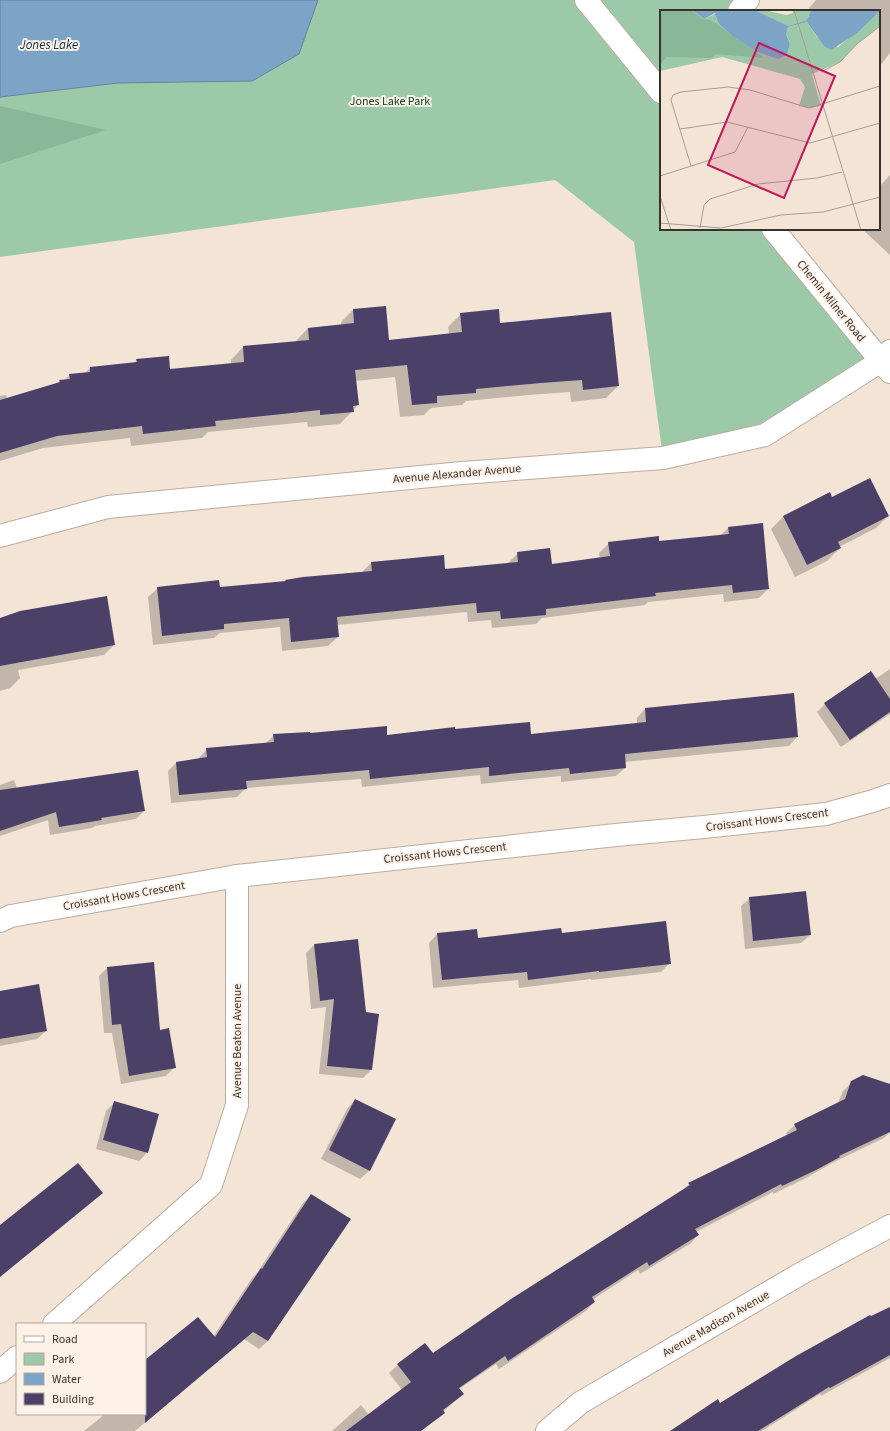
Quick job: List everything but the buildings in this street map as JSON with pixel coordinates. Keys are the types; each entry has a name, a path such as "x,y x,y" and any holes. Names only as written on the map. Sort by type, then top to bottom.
{"street":[{"path":"586,0 660,91"},
{"path":"740,10 748,0"},
{"name":"Chemin Milner Road","path":"774,230 887,362"},
{"name":"Avenue Alexander Avenue","path":"0,536 108,507 454,474 663,458 765,435 887,362"},
{"name":"Croissant Hows Crescent","path":"0,921 11,916 238,876 826,814 890,795"},
{"name":"Avenue Beaton Avenue","path":"55,1323 211,1185 237,1105 238,876"},
{"name":"Avenue Madison Avenue","path":"548,1431 580,1403 802,1273 890,1226"},
{"path":"0,1372 16,1358"}],"green space":[{"name":"Jones Lake Park","path":"318,0 748,0 740,10 660,10 660,230 774,230 881,361 765,435 663,458 634,242 555,180 0,257 0,97 118,83 299,54"},
{"path":"0,106 106,130 0,164"}],"water":[{"name":"Jones Lake","path":"0,0 318,0 299,54 252,81 118,83 0,97"}]}
